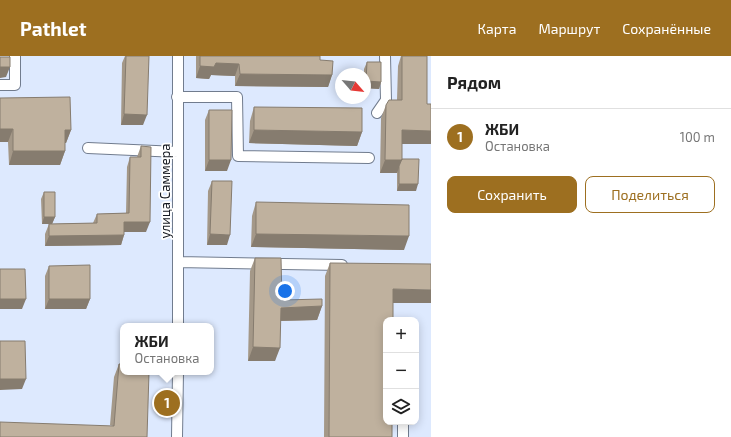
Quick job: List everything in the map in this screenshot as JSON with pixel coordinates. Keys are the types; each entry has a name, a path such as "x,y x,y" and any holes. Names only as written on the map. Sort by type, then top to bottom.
{"street":[{"name":"улица Саммера","path":"178,56 178,323"},
{"path":"377,113 386,100 385,56"},
{"path":"0,85 15,85 12,59"},
{"path":"177,97 237,97 238,156 369,158"},
{"path":"88,148 178,152"},
{"path":"178,262 352,265"},
{"path":"177,437 178,375"},
{"path":"403,437 404,425"}],"building":[{"path":"126,56 149,56 147,115 124,114"},
{"path":"200,56 320,56 320,60 333,61 332,75 240,74 239,64 216,63 214,67 200,66"},
{"path":"402,56 427,56 427,104 431,104 431,131 402,130 402,160 385,160 386,105 389,100 402,100"},
{"path":"0,57 10,57 10,67 0,67"},
{"path":"367,62 381,62 381,82 371,81 371,68 367,68"},
{"path":"70,97 71,130 65,130 65,151 13,151 13,129 0,129 0,98"},
{"path":"254,107 362,108 362,132 254,130"},
{"path":"209,110 232,110 231,160 209,160"},
{"path":"141,146 151,147 150,222 124,222 124,235 49,236 49,224 97,223 97,214 129,213 130,157 141,157"},
{"path":"402,159 419,159 418,184 399,184 399,166"},
{"path":"212,181 232,181 230,235 210,234"},
{"path":"44,192 55,192 55,217 44,217"},
{"path":"256,202 409,205 409,236 256,234"},
{"path":"255,258 281,258 282,300 322,299 322,306 281,308 280,348 253,347"},
{"path":"330,263 431,264 431,290 393,289 393,317 383,317 383,425 392,425 392,437 329,437"},
{"path":"90,265 90,299 49,299 49,266"},
{"path":"0,269 25,269 26,299 0,299"},
{"path":"0,341 25,341 26,379 0,379"},
{"path":"120,364 120,375 149,375 147,437 0,437 0,422 114,426"}],"place":[{"name":"ЖБИ","path":"167,403"}]}
